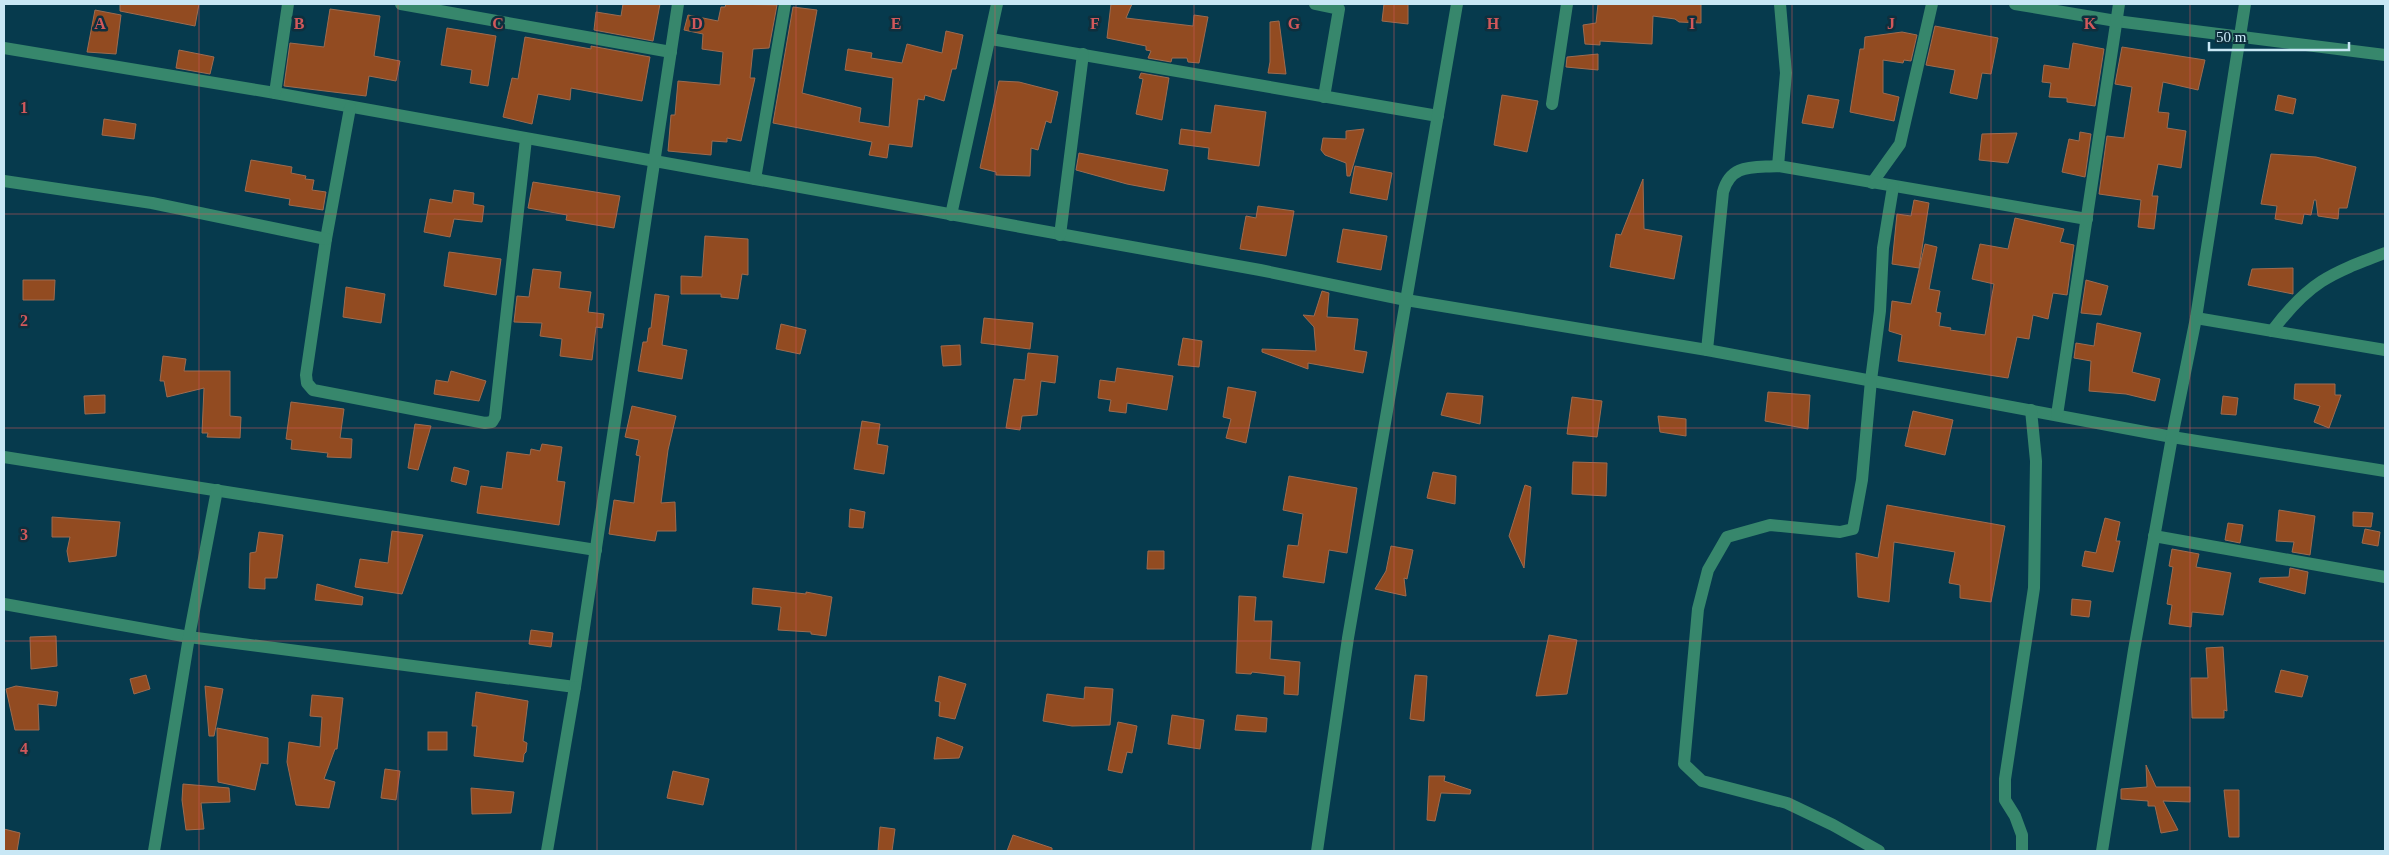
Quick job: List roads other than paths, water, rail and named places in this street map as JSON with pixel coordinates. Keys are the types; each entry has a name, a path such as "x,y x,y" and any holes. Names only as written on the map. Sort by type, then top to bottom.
{"street":[{"path":"274,93 288,4"},
{"path":"401,4 671,52"},
{"path":"547,851 575,687 678,4"},
{"path":"755,179 785,4"},
{"path":"951,215 991,39 997,4"},
{"path":"1315,4 1339,6 1324,97"},
{"path":"1317,851 1348,638 1457,4"},
{"path":"1552,104 1567,4"},
{"path":"1778,166 1786,73 1780,4"},
{"path":"1872,183 1900,144 1932,4"},
{"path":"2015,4 2116,21 2385,55"},
{"path":"2057,415 2119,4"},
{"path":"2102,851 2154,536 2196,318 2245,4"},
{"path":"991,39 1438,116"},
{"path":"4,48 274,93 755,179 1260,270 1406,300 1707,350 2172,437 2385,471"},
{"path":"1060,235 1083,54"},
{"path":"350,108 326,239 306,375 307,383 313,390 485,423 492,422 496,416 526,139"},
{"path":"1707,350 1723,192 1726,180 1734,172 1742,169 1778,166 2087,220"},
{"path":"4,181 152,203 326,239"},
{"path":"1880,851 1833,825 1787,803 1702,781 1684,764 1698,609 1708,570 1727,537 1770,525 1840,532 1853,529 1862,480 1871,380 1880,311 1884,248 1892,187"},
{"path":"2272,331 2293,304 2317,282 2343,268 2385,253"},
{"path":"2196,318 2385,350"},
{"path":"2022,851 2022,835 2015,816 2005,800 2005,779 2034,588 2036,461 2031,410"},
{"path":"4,457 596,550"},
{"path":"154,851 189,637 217,490"},
{"path":"2154,536 2385,577"},
{"path":"4,604 189,637 575,687"}]}
